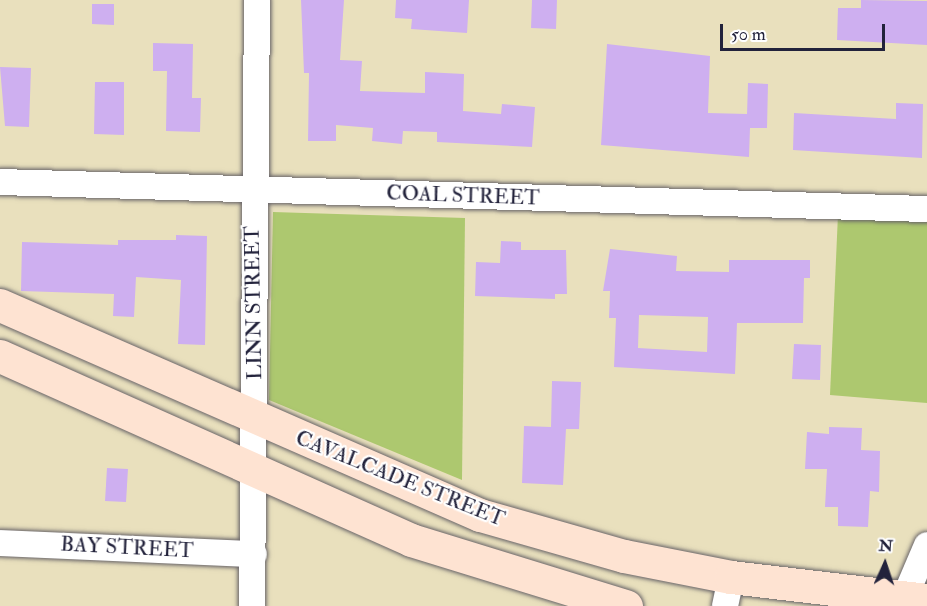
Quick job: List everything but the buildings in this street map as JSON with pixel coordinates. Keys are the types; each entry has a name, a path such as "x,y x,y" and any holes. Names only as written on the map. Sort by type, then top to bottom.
{"main road":[{"name":"CAVALCADE STREET","path":"0,305 255,420 484,516 624,556 728,592 911,601"},
{"path":"0,356 257,474 471,560 626,606"},
{"path":"471,560 484,516"}],"street":[{"name":"LINN STREET","path":"252,606 257,474 252,190 256,0"},
{"name":"COAL STREET","path":"0,182 927,209"},
{"name":"BAY STREET","path":"0,543 254,554"},
{"path":"911,601 927,545"}],"green space":[{"path":"273,212 465,218 462,480 269,400"},
{"path":"838,214 927,217 927,403 830,395"}]}
